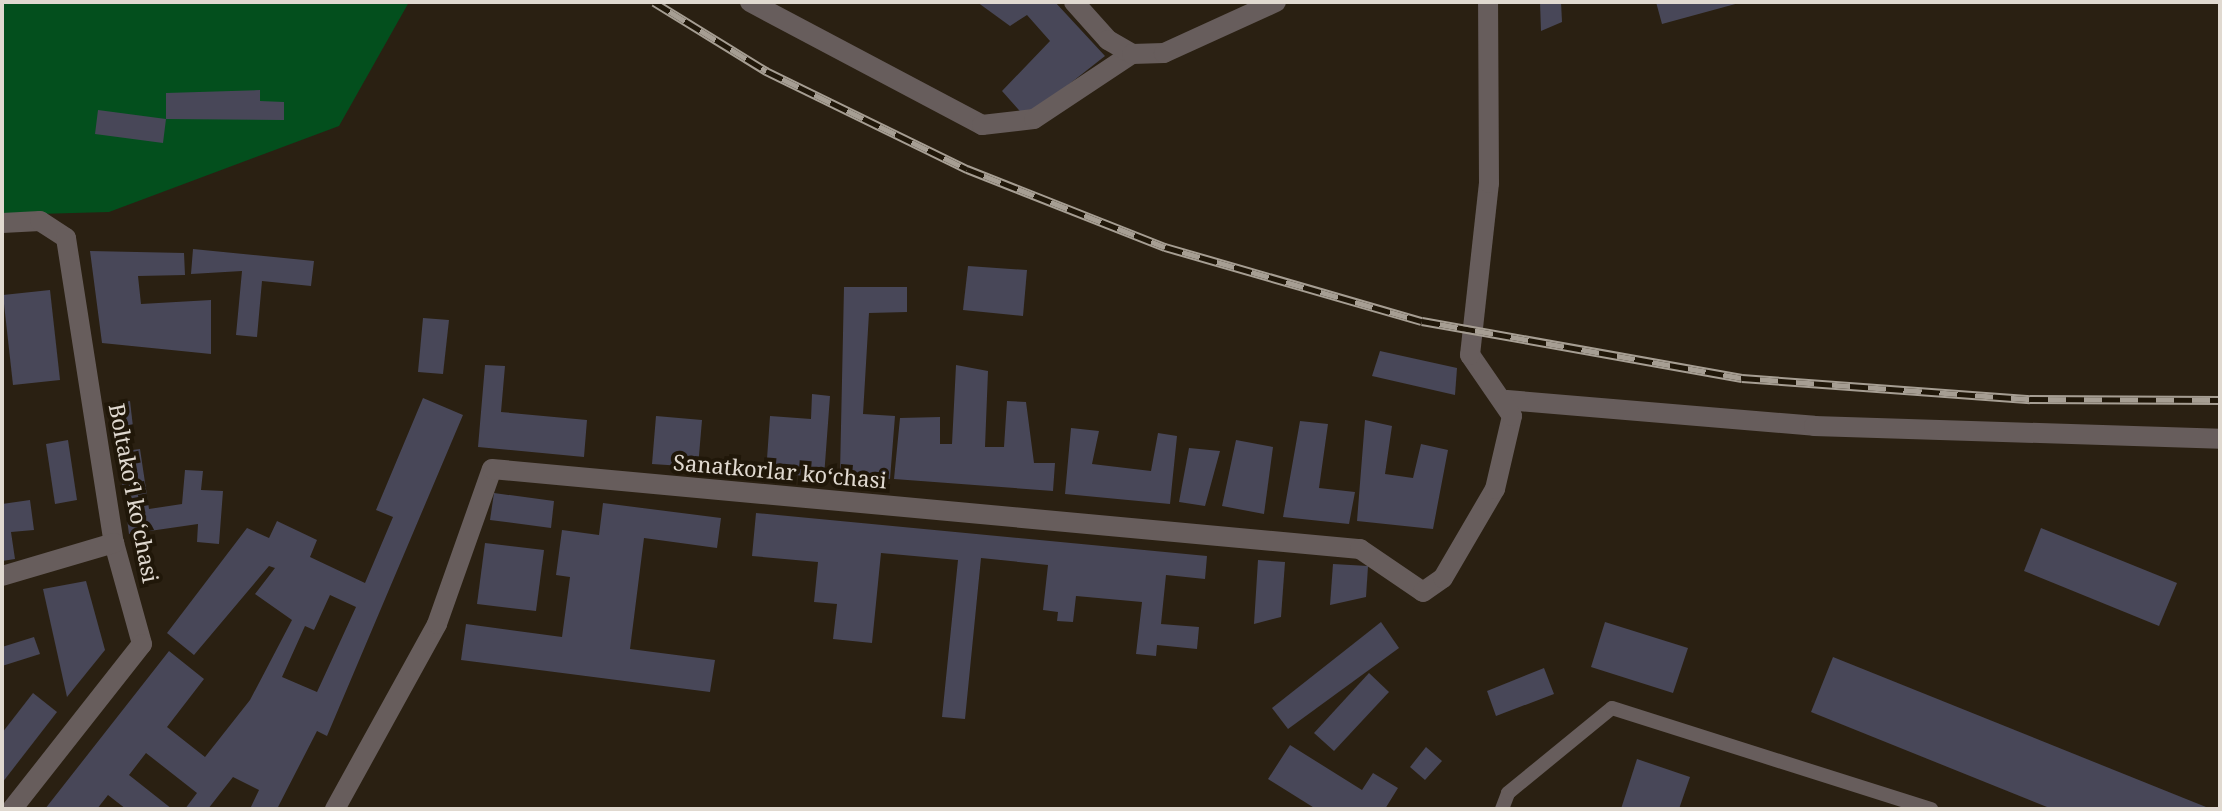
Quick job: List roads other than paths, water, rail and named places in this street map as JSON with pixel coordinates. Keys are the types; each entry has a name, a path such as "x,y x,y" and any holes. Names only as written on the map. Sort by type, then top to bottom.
{"street":[{"path":"750,2 982,125 1034,119 1132,54 1164,53 1276,2"},
{"path":"1074,2 1108,40 1132,54"},
{"path":"1488,2 1489,183 1470,355 1507,400 1845,428 2220,439"},
{"name":"Boltakoʻl koʻchasi","path":"2,223 40,221 66,238 114,543 142,644 12,809"},
{"name":"Sanatkorlar koʻchasi","path":"335,809 437,624 492,469 1360,549 1423,592 1443,578 1495,489 1510,436 1507,400"},
{"path":"2,576 114,543"}],"lane":[{"path":"1502,809 1508,793 1612,708 1931,809"}],"railway":[{"path":"654,2 766,71 967,169 1165,247 1422,321 1742,378 2030,399 2220,400"}]}
